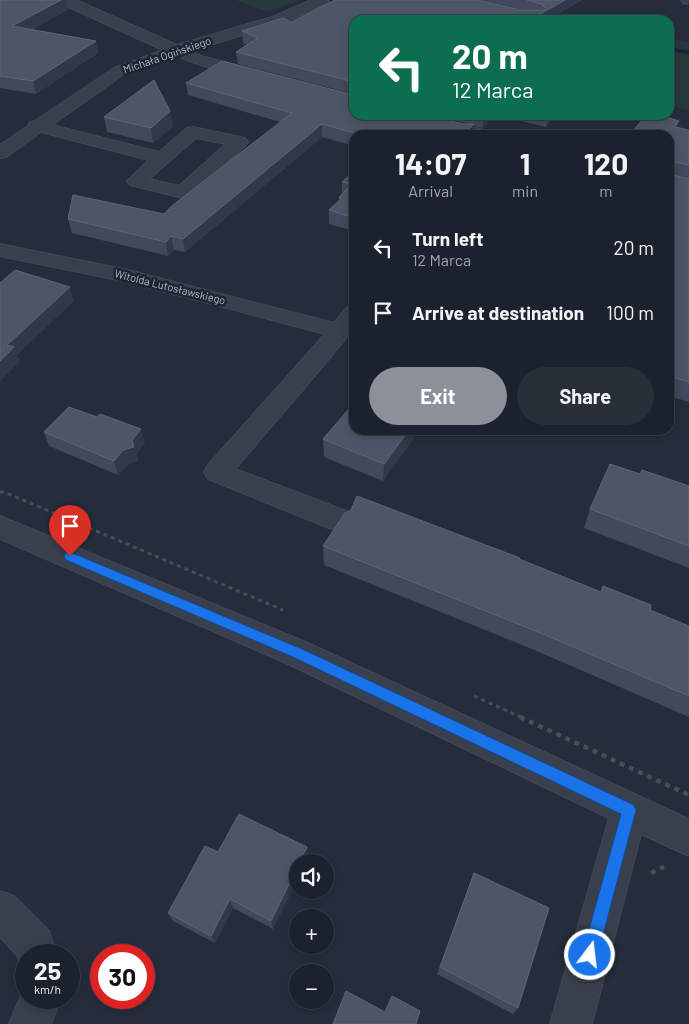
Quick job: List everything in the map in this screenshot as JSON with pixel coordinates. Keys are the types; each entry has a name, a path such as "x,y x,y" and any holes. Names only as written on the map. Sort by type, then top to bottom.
{"street":[{"path":"64,0 196,59 270,78"},
{"name":"Michała Ogińskiego","path":"0,153 36,126 119,71 176,50 280,19 322,0"},
{"path":"426,120 463,130"},
{"path":"36,126 162,158"},
{"path":"194,132 239,142 183,192 136,181 162,158 194,132"},
{"name":"Witolda Lutosławskiego","path":"0,250 75,263 176,288 346,322 217,472 339,520"},
{"path":"0,527 297,653 689,838"},
{"path":"571,1024 629,810"},
{"path":"0,910 34,944"},
{"path":"30,1024 36,1009"}],"shaded area":[{"path":"236,0 301,0 267,12"},
{"path":"674,39 689,43 689,110 674,107"}],"building":[{"path":"61,0 12,26 96,41 33,81 0,76 0,1"},
{"path":"335,0 478,0 520,10 544,10 546,9 542,4 527,0 565,0 539,15 349,15 349,81 236,52 258,38 242,31 283,18 291,22"},
{"path":"222,61 349,94 349,120 447,120 463,124 474,124 468,130 349,131 322,124 183,239 171,236 166,242 68,219 73,195 164,214 292,113 186,83"},
{"path":"154,80 170,111 151,128 104,117"},
{"path":"642,120 679,121 675,127 689,130 689,165 674,162 674,130 634,130"},
{"path":"674,175 689,179 689,382 674,378"},
{"path":"349,176 349,183 342,182"},
{"path":"349,187 349,216 329,210 342,198 339,197"},
{"path":"15,270 70,287 7,345 14,347 0,361 0,283"},
{"path":"69,407 97,417 100,414 141,429 132,440 134,447 123,450 114,461 44,432"},
{"path":"349,409 349,435 405,435 384,464 323,439"},
{"path":"610,464 640,474 642,470 689,486 689,546 590,509"},
{"path":"357,496 520,558 601,592 603,586 651,605 650,610 689,626 689,696 538,632 323,546 345,513 351,510"},
{"path":"239,814 307,847 303,854 289,854 289,884 271,921 230,899 211,936 168,913 205,846 218,852"},
{"path":"474,873 549,908 518,1008 440,967"},
{"path":"346,991 385,1012 392,996 420,1011 416,1024 333,1024"}],"waterway":[{"path":"540,12 550,15"},
{"path":"674,49 689,53"}],"route":[{"path":"70,556 297,653 629,810 590,955"}]}
